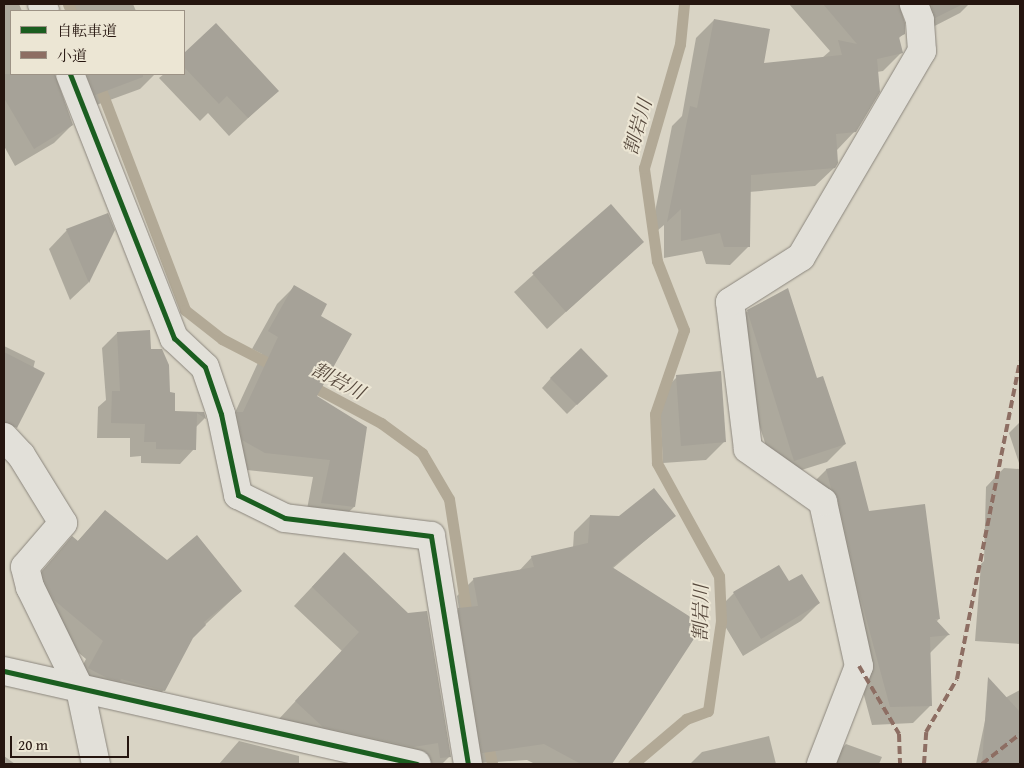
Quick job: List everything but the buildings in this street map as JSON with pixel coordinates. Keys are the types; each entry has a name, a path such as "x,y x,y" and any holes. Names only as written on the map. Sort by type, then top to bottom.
{"street":[{"path":"821,764 859,666 823,502 748,450 730,302 801,256 922,51 920,20 914,4"},
{"path":"70,75 174,338 205,367 221,414 238,495 285,518 431,536 468,764"},
{"path":"4,438 21,456 63,523 25,567 30,587 80,689 96,764"},
{"path":"4,671 417,764"}],"waterway":[{"name":"割岩川","path":"68,4 71,10"},
{"name":"割岩川","path":"633,764 686,719 708,711 721,621 719,576 657,463 655,414 684,330 657,261 644,168 680,44 684,4"},
{"name":"割岩川","path":"95,75 185,310 222,339 278,368"},
{"name":"割岩川","path":"308,384 381,423 422,453 449,499 468,622"},
{"name":"割岩川","path":"486,737 492,764"}],"marked path":[{"path":"924,764 926,732 957,679 1020,361"},
{"path":"859,666 899,734 900,764"},
{"path":"982,764 1020,734"}],"cycle path":[{"path":"70,75 174,338 205,367 221,414 238,495 285,518 431,536 468,764"},
{"path":"4,671 417,764"}]}
